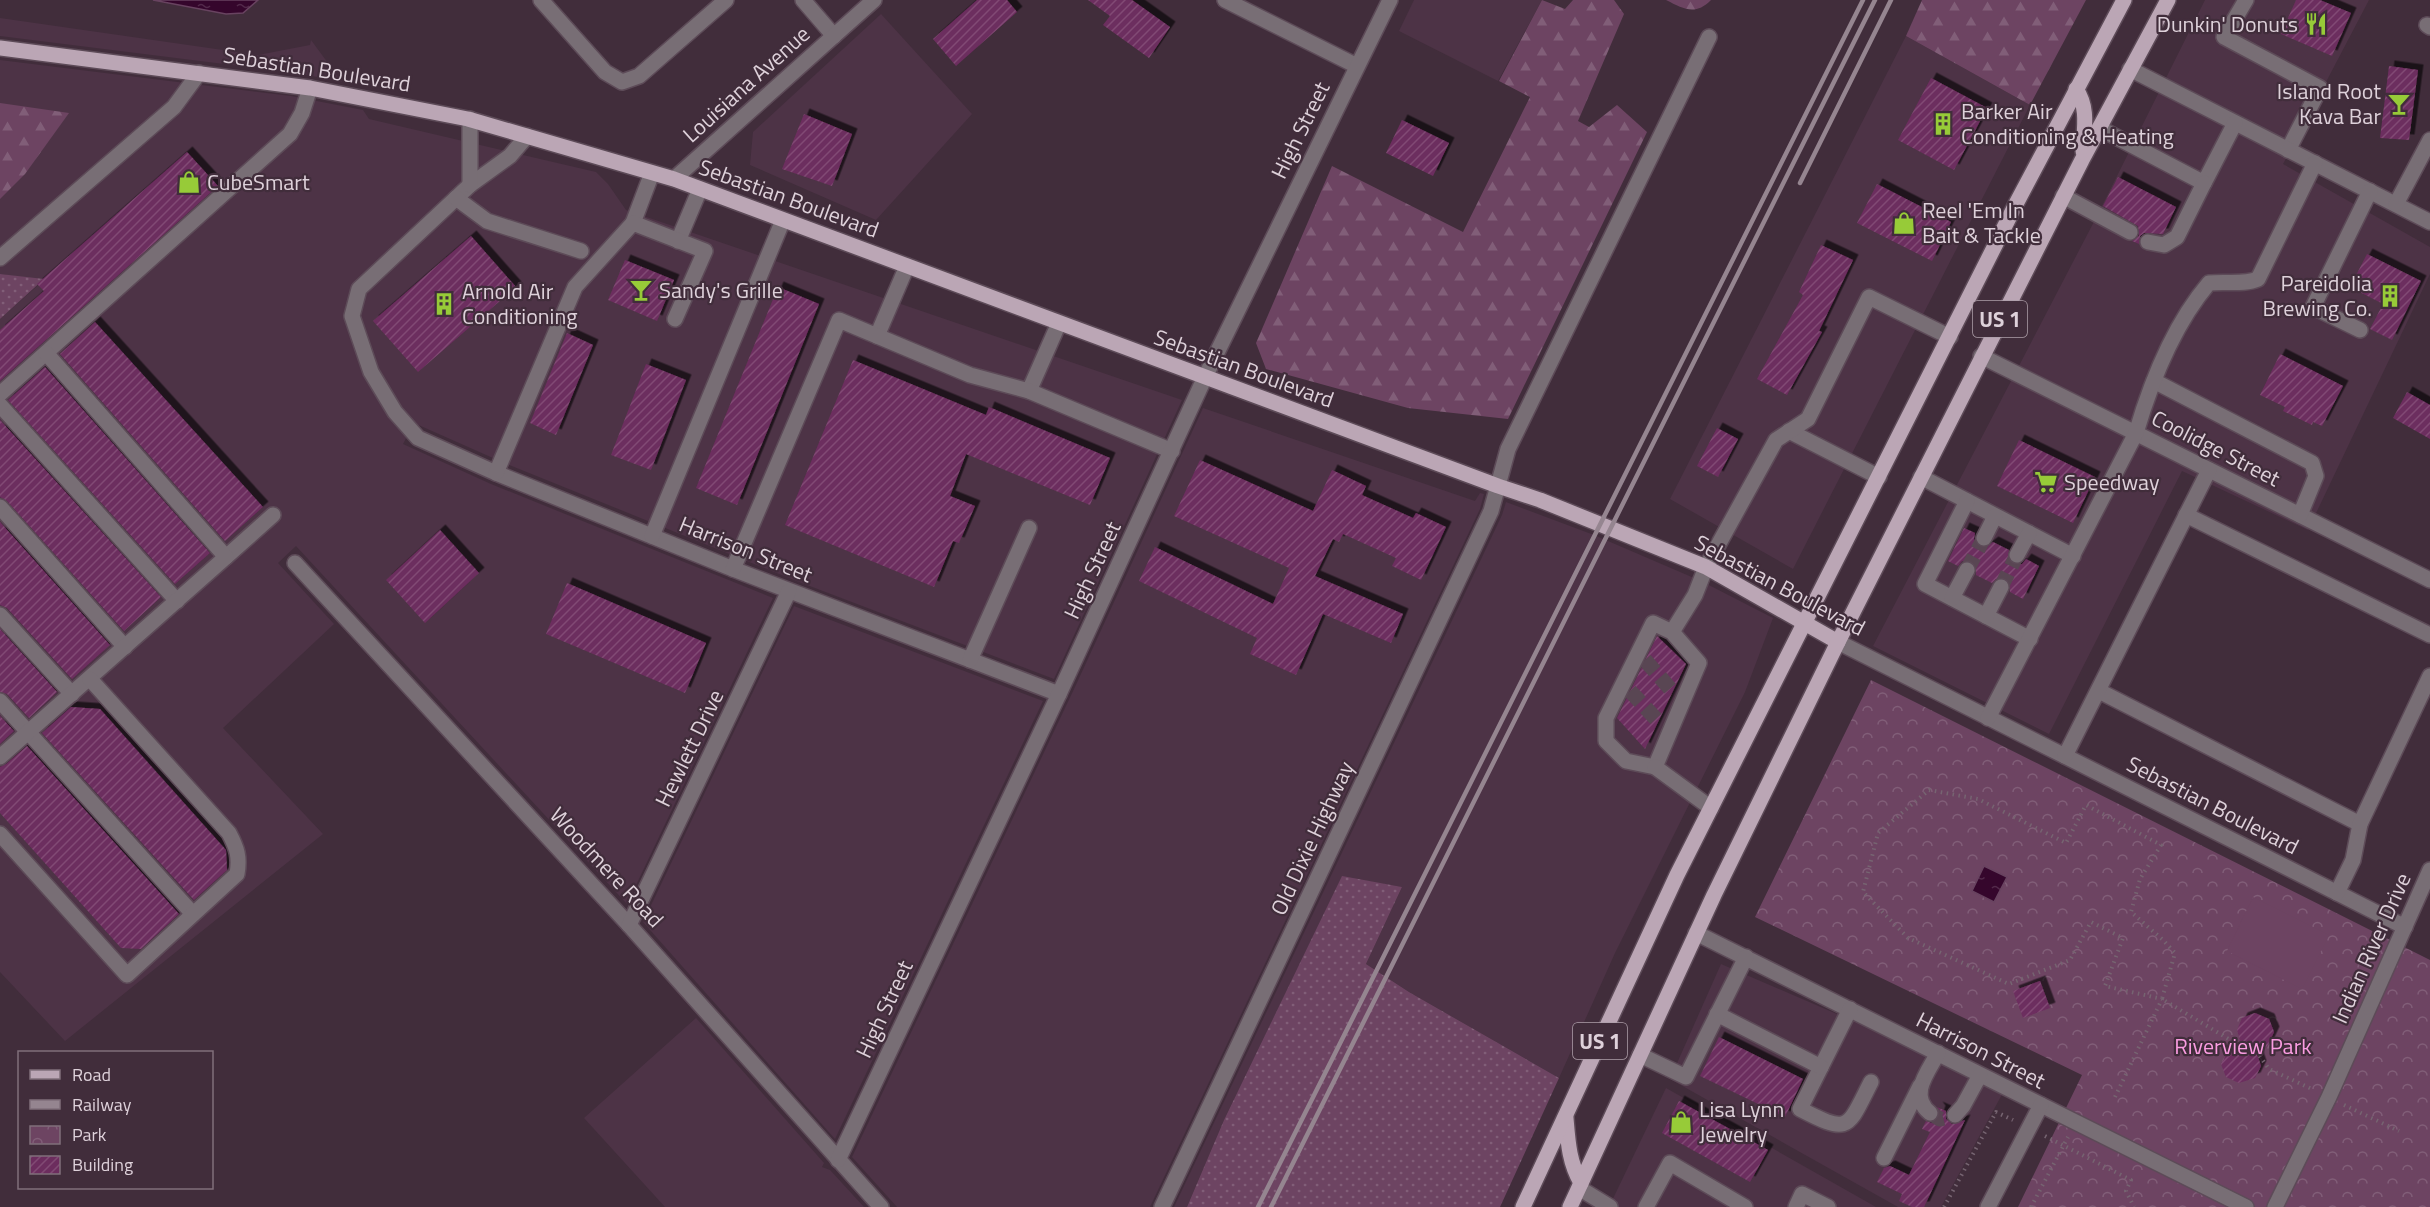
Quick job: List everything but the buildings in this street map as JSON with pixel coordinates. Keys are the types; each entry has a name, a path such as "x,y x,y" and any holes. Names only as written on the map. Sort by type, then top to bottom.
{"main road":[{"name":"US 1","path":"1524,1207 1677,875 2076,88 2124,0"},
{"name":"US 1","path":"1570,1207 1696,933 1838,642 2063,196 2168,0"},
{"name":"Sebastian Boulevard","path":"0,48 310,88 470,119 674,179 1540,500 1706,567 1838,642"},
{"path":"2076,88 2083,98 2086,116 2082,160"},
{"path":"1566,1115 1569,1154 1580,1185"}],"street":[{"path":"541,0 605,72 622,82 639,76 726,0"},
{"path":"803,0 834,36"},
{"name":"Louisiana Avenue","path":"674,179 874,0"},
{"path":"1226,0 1357,66"},
{"name":"High Street","path":"838,1160 1059,694 1205,377 1390,0"},
{"path":"2246,0 2224,37 2320,88 2288,150"},
{"name":"Old Dixie Highway","path":"1162,1207 1491,511 1508,449 1709,37"},
{"path":"2130,69 2430,222"},
{"path":"0,258 174,107 199,73"},
{"path":"0,394 290,134 302,113 310,88"},
{"path":"470,119 470,185"},
{"path":"2148,242 2164,245 2177,237 2235,123"},
{"path":"2099,128 2204,183"},
{"path":"527,136 510,156 456,198 487,221 580,251"},
{"path":"2396,204 2430,140"},
{"path":"1988,718 2136,433 2146,397 2191,304 2209,283 2250,282 2258,279 2315,164"},
{"path":"496,473 575,287 633,223 652,173"},
{"path":"678,241 700,189"},
{"path":"2360,330 2313,307 2370,191"},
{"path":"2063,196 2130,232"},
{"name":"Harrison Street","path":"456,198 359,289 352,316 371,372 395,412 418,438 496,473 733,569 1059,694"},
{"path":"652,536 783,220"},
{"path":"633,223 705,251 675,319"},
{"path":"877,336 907,266"},
{"path":"1672,632 1695,595 1706,567 1776,440 1808,419 1869,297 1950,338"},
{"path":"733,569 839,320 970,375 1029,391 1172,451"},
{"path":"1029,391 1059,322"},
{"path":"46,353 225,557"},
{"name":"Coolidge Street","path":"1981,356 2430,580"},
{"path":"2154,381 2312,463 2316,476 2300,515"},
{"path":"0,405 177,601"},
{"path":"1789,431 1879,477"},
{"path":"2065,756 2209,470"},
{"path":"1921,477 2073,556"},
{"path":"1967,501 1925,584 2030,639"},
{"path":"0,507 125,647"},
{"path":"0,756 90,679 273,515"},
{"path":"2186,515 2430,635"},
{"path":"1984,538 1995,516"},
{"path":"970,660 1029,528"},
{"path":"2017,555 2029,533"},
{"name":"Woodmere Road","path":"295,562 629,925 881,1207"},
{"path":"1952,598 1966,570"},
{"path":"1986,616 2001,587"},
{"name":"Hewlett Drive","path":"629,925 789,591"},
{"path":"0,615 72,694"},
{"path":"1654,766 1668,734 1677,697 1699,663 1672,632 1653,623 1642,656 1627,687 1606,718 1606,741 1626,761 1654,766 1712,808"},
{"name":"Sebastian Boulevard","path":"1838,642 2405,927"},
{"path":"2337,893 2353,860 2360,824 2430,676"},
{"path":"0,834 127,975 237,874 239,861 237,848 229,834 90,679"},
{"path":"2099,691 2360,824"},
{"path":"0,701 193,914"},
{"path":"1658,721 1668,734"},
{"name":"Indian River Drive","path":"2275,1207 2329,1097 2430,870"},
{"name":"Harrison Street","path":"1696,933 2247,1207"},
{"path":"1640,1055 1686,1077 1746,957"},
{"path":"1850,1009 1800,1109 1828,1124 1841,1126 1851,1121 1871,1082"},
{"path":"1717,1014 1821,1067"},
{"path":"1884,1158 1938,1053"},
{"path":"1955,1115 1964,1106 1980,1074"},
{"path":"1920,1086 1919,1100 1929,1113"},
{"path":"1988,1207 2041,1105"},
{"path":"1646,1207 1670,1163 1745,1207"},
{"path":"1580,1185 1610,1207"},
{"path":"1796,1207 1802,1194 1828,1207"}],"path":[{"path":"2115,1097 2162,999 2175,953 2131,912 2140,879 2161,844 2086,805 2066,843 1978,799 1929,790 1878,833 1863,892 1908,938 2009,984 2070,960 2091,922 2123,938 2105,986 2162,999 2242,1047"},
{"path":"2256,1051 2269,1069 2318,1092"},
{"path":"2338,1102 2399,1131"},
{"path":"1944,1207 1996,1112 2018,1123"},
{"path":"2045,1136 2131,1180 2126,1191 2134,1207"},
{"path":"2031,1207 2063,1146"}],"shaded area":[{"path":"1414,0 1542,0 1498,81 1399,31"},
{"path":"2205,0 2369,0 2283,164 2430,247 2430,274 2308,530 2182,471 2049,734 1873,646 2098,214"},
{"path":"881,14 972,114 876,220 750,165 753,132"},
{"path":"0,18 258,55 310,45 311,40 342,82 297,73 0,36"},
{"path":"1906,36 2030,105 1793,569 1670,499"},
{"path":"0,60 291,96 363,110 369,119 596,172 608,184 626,210 1182,400 1054,679 794,580 502,462 414,423 403,444 491,484 773,598 627,904 296,546 278,563 334,624 223,728 323,834 65,1041 0,972 0,319 44,280 0,274"},
{"path":"1203,408 1475,501 1480,493 1484,494 1480,509 1150,1207 897,1207 852,1157 1075,687"},
{"path":"1506,502 1594,535 1701,581 1773,618 1745,692 1615,953 1559,1078 1409,992 1366,964 1402,887 1342,877 1224,1120 1187,1207 1174,1207 1502,515"},
{"path":"794,606 1043,701 835,1139 643,922"},
{"path":"1721,964 2006,1087 1941,1207 1898,1207 1670,1079"},
{"path":"696,1018 824,1163 822,1167 830,1170 864,1207 665,1207 584,1118"},
{"path":"1666,1088 1876,1207 1609,1207"}],"green space":[{"path":"1542,0 1565,9 1573,0 1614,0 1624,14 1578,121 1589,127 1617,105 1647,132 1508,419 1408,408 1266,369 1256,343 1332,166 1463,232 1530,97 1499,81"},
{"path":"1666,0 1711,0 1700,8 1689,9"},
{"path":"1922,0 2086,0 2030,105 1906,36"},
{"path":"0,103 69,113 25,174 0,199"},
{"path":"0,274 44,279 0,319"},
{"name":"Riverview Park","path":"1871,680 2430,960 2430,1207 2018,1207 2082,1075 1755,917"},
{"path":"1342,876 1402,887 1366,964 1409,992 1559,1078 1500,1207 1187,1207 1224,1120"},
{"path":"2253,897 2329,935 2302,989 2227,951"}],"water":[{"path":"153,0 258,0 243,13 226,14"},
{"path":"1984,866 2007,877 1994,902 1972,891"}],"tunnel":[{"path":"1967,570 1984,538"},
{"path":"2001,587 2017,555"},
{"path":"1645,660 1673,692"},
{"path":"1630,691 1658,721"},
{"path":"1930,1113 1940,1119 1955,1115"}],"railway":[{"path":"1258,1207 1863,0"},
{"path":"1271,1207 1875,0"},
{"path":"1800,183 1891,0"}],"place":[{"name":"Dunkin' Donuts","path":"2316,24"},
{"name":"Island Root Kava Bar","path":"2399,104"},
{"name":"Barker Air Conditioning & Heating","path":"1943,124"},
{"name":"CubeSmart","path":"189,182"},
{"name":"Reel 'Em In Bait & Tackle","path":"1904,223"},
{"name":"Sandy's Grille","path":"641,290"},
{"name":"Pareidolia Brewing Co.","path":"2390,296"},
{"name":"Arnold Air Conditioning","path":"444,304"},
{"name":"Speedway","path":"2046,482"},
{"name":"Lisa Lynn Jewelry","path":"1681,1122"}]}
